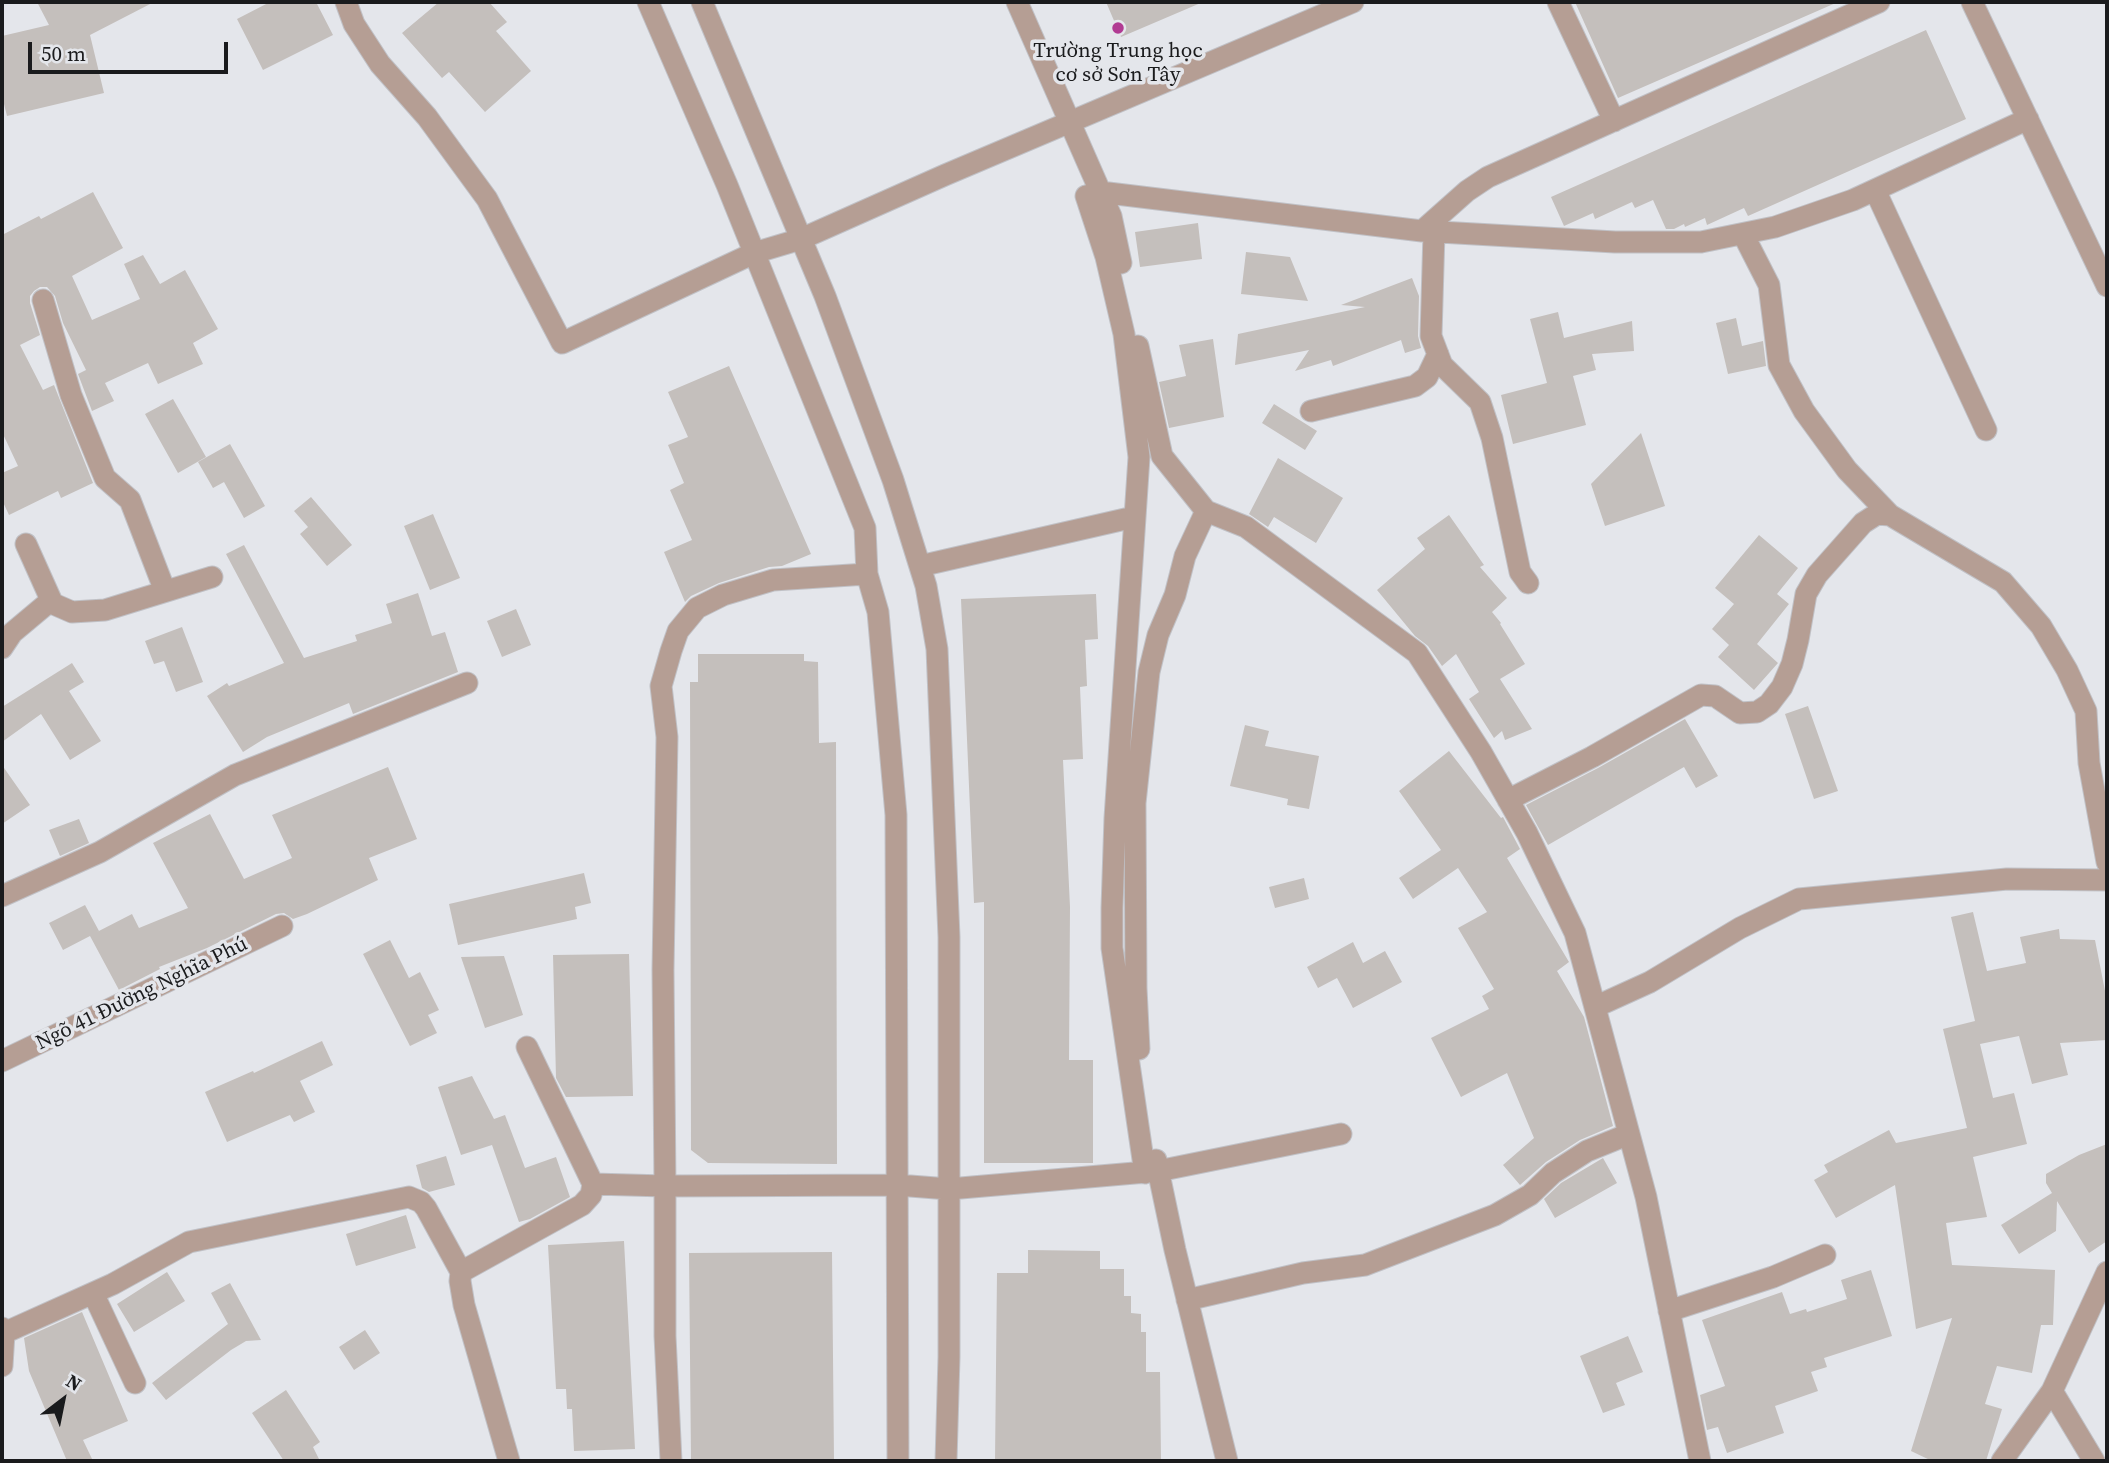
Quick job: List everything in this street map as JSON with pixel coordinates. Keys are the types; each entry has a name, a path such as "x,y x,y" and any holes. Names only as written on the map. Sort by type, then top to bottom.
{"street":[{"path":"346,2 354,24 380,64 427,117 487,199 562,343 754,253 801,239 1353,2"},
{"path":"648,2 754,253 865,528 867,574 878,612 896,815 898,1461"},
{"path":"702,2 801,239 894,480 926,586 937,649 948,937 949,1357 946,1461"},
{"path":"1017,2 1111,216 1162,456 1206,511 1246,527 1417,653 1481,752 1527,833 1575,933 1646,1197 1700,1461"},
{"path":"1558,2 1614,121"},
{"path":"1528,583 1520,572 1492,438 1480,402 1442,365 1431,336 1428,232 1467,191 1488,177 1879,2"},
{"path":"1972,2 2107,286"},
{"path":"1227,1461 1187,1300 1151,1172 1112,948 1115,818 1139,457 1124,334 1106,257 1086,196 1100,192 1428,232 1615,242 1701,242 1775,227 1875,190 2028,120"},
{"path":"1875,190 1986,430"},
{"path":"1742,234 1769,285 1779,365 1804,411 1847,470 1890,515 2003,582 2041,626 2067,670 2086,711 2089,763 2107,862"},
{"path":"43,300 71,395 105,478 130,500 164,591"},
{"path":"1311,411 1415,386 1427,377 1438,354"},
{"path":"1151,1172 1137,1015 1135,803 1149,672 1158,635 1175,595 1185,556 1206,511"},
{"path":"1508,800 1592,757 1701,695 1715,696 1741,713 1757,712 1769,704 1782,687 1792,664 1806,594 1817,575 1863,523 1877,514 1890,515"},
{"path":"920,566 1134,517"},
{"path":"26,544 52,602 72,612 105,610 212,577"},
{"path":"671,1461 665,1336 663,970 667,737 660,686 678,631 697,608 723,595 773,580 867,574"},
{"path":"2,648 12,633 35,612 52,602"},
{"path":"2,895 100,852 235,775 467,683"},
{"path":"1595,1007 1650,982 1740,928 1799,900 2007,879 2107,880"},
{"name":"Ngõ 41 Đường Nghĩa Phú","path":"2,1061 282,926"},
{"path":"461,1272 583,1205 591,1195 593,1184 527,1047"},
{"path":"593,1184 897,1185 949,1189 1151,1172 1341,1134"},
{"path":"1187,1300 1303,1273 1365,1265 1495,1215 1530,1195 1553,1173 1587,1151 1629,1134"},
{"path":"2,1366 3,1331 93,1293 189,1242 409,1198 421,1202 426,1208 461,1272 464,1305 509,1461"},
{"path":"1669,1311 1773,1277 1825,1255"},
{"path":"2002,1461 2052,1391 2107,1272"},
{"path":"93,1293 135,1382"},
{"path":"2052,1391 2094,1461"}],"building":[{"path":"37,2 154,2 90,35 104,93 7,116 2,96 2,36 49,25"},
{"path":"270,2 316,2 333,35 263,70 237,19"},
{"path":"439,2 489,2 507,22 496,31 531,71 485,112 449,72 442,78 402,33"},
{"path":"1106,2 1203,2 1121,37"},
{"path":"1575,2 1838,2 1618,98"},
{"path":"1926,30 1966,119 1748,216 1744,208 1707,225 1705,218 1685,227 1684,224 1674,229 1666,229 1653,200 1635,208 1632,202 1595,219 1593,213 1564,226 1551,197"},
{"path":"93,192 123,248 72,276 92,320 140,299 124,264 143,255 160,284 185,270 218,329 193,343 203,364 158,384 148,363 105,383 114,401 92,411 78,374 86,370 63,323 55,296 47,287 34,291 30,296 30,303 40,335 20,345 43,390 54,385 93,483 61,498 58,491 9,515 2,500 2,473 18,466 2,432 2,235 39,216 41,219"},
{"path":"1198,223 1202,259 1140,267 1135,232"},
{"path":"1246,252 1290,257 1308,301 1241,294"},
{"path":"1412,278 1419,296 1418,336 1421,348 1405,353 1401,340 1333,366 1331,360 1295,371 1309,350 1235,365 1238,334 1365,307 1341,305"},
{"path":"1558,312 1564,338 1632,321 1634,351 1592,354 1596,370 1573,376 1586,425 1513,444 1501,395 1547,383 1530,319"},
{"path":"1736,318 1742,346 1763,341 1766,366 1728,374 1716,323"},
{"path":"1213,339 1224,417 1169,428 1159,382 1186,376 1179,345"},
{"path":"729,366 811,554 782,566 769,567 719,583 691,596 685,602 664,552 692,540 670,490 684,483 668,445 688,437 668,392"},
{"path":"173,399 206,457 178,473 145,414"},
{"path":"1274,404 1317,431 1305,450 1262,423"},
{"path":"1641,433 1665,506 1605,526 1591,484"},
{"path":"230,444 265,506 244,518 224,482 213,488 198,462"},
{"path":"1278,458 1343,498 1316,543 1274,517 1268,527 1249,514"},
{"path":"311,497 352,545 327,566 300,534 308,527 294,511"},
{"path":"433,514 460,578 430,590 404,526"},
{"path":"1449,515 1484,565 1480,567 1507,598 1492,612 1525,664 1500,679 1532,729 1505,740 1502,731 1494,738 1469,699 1479,692 1456,654 1442,666 1428,646 1415,636 1377,590 1425,549 1417,538"},
{"path":"1759,535 1798,568 1777,594 1789,604 1757,644 1778,663 1754,690 1718,657 1729,645 1712,629 1734,604 1715,588"},
{"path":"244,545 304,658 357,641 355,635 392,623 386,604 418,593 432,636 445,632 458,672 353,714 349,703 267,737 243,752 207,696 227,683 229,686 284,663 226,554"},
{"path":"1096,594 1098,639 1085,640 1087,686 1080,687 1083,759 1063,760 1070,907 1069,1060 1093,1060 1093,1163 984,1163 984,902 974,903 961,599"},
{"path":"516,609 531,645 502,657 487,621"},
{"path":"182,627 203,682 176,692 164,661 154,664 145,641"},
{"path":"698,654 804,654 804,661 818,662 819,743 836,742 837,1164 708,1163 691,1150 690,682 698,682"},
{"path":"72,663 84,682 69,691 101,741 70,760 41,714 2,742 2,707"},
{"path":"1808,706 1838,791 1814,799 1785,714"},
{"path":"1685,719 1718,776 1696,788 1684,767 1548,845 1526,805"},
{"path":"1245,725 1269,731 1265,746 1319,756 1309,809 1287,805 1288,799 1230,786"},
{"path":"1449,751 1501,818 1503,817 1520,849 1507,858 1569,962 1557,971 1584,1017 1613,1126 1580,1140 1546,1162 1520,1185 1503,1165 1534,1138 1507,1073 1461,1097 1431,1038 1489,1009 1482,996 1494,989 1458,928 1487,912 1458,868 1413,899 1399,878 1441,850 1399,791"},
{"path":"2,765 30,805 2,824"},
{"path":"388,767 417,839 369,858 378,880 293,919 284,913 276,914 207,948 159,967 160,969 119,990 90,936 63,950 49,923 85,905 99,931 132,914 139,928 188,908 153,843 210,814 244,879 292,858 272,815"},
{"path":"79,819 89,843 60,856 49,830"},
{"path":"584,873 591,903 575,907 577,919 458,945 449,904"},
{"path":"1304,878 1309,899 1275,908 1269,887"},
{"path":"1973,912 1987,971 2026,963 2020,937 2059,929 2060,939 2095,940 2107,1001 2107,1040 2060,1043 2068,1075 2032,1084 2019,1036 1980,1044 1993,1098 2014,1093 2027,1144 1973,1157 1987,1217 1946,1223 1952,1265 2055,1270 2053,1325 2041,1325 2032,1373 1997,1366 1985,1404 2002,1409 1986,1461 1932,1461 1911,1451 1952,1318 1916,1329 1895,1185 1836,1218 1814,1180 1828,1172 1824,1165 1889,1130 1896,1143 1967,1128 1943,1029 1975,1021 1951,917"},
{"path":"390,940 409,978 420,972 439,1010 428,1015 437,1033 410,1046 363,954"},
{"path":"1353,942 1363,963 1385,951 1402,982 1353,1008 1337,978 1318,988 1307,967"},
{"path":"629,954 633,1096 566,1097 556,1078 553,955"},
{"path":"504,956 523,1015 485,1028 461,957"},
{"path":"322,1041 333,1065 300,1081 315,1112 294,1122 290,1115 227,1142 205,1092 253,1071 254,1073"},
{"path":"472,1076 494,1119 505,1115 525,1168 556,1157 570,1197 530,1219 519,1222 492,1145 461,1155 438,1087"},
{"path":"2107,1144 2107,1241 2089,1253 2057,1201 2056,1231 2019,1254 2001,1225 2052,1193 2046,1183 2046,1174 2079,1155"},
{"path":"446,1156 455,1185 429,1192 422,1188 416,1165"},
{"path":"1603,1158 1617,1183 1555,1218 1544,1199 1561,1183"},
{"path":"406,1215 416,1248 356,1266 346,1234"},
{"path":"624,1241 635,1449 574,1451 572,1409 567,1409 566,1389 556,1389 548,1245"},
{"path":"1028,1250 1100,1251 1100,1269 1124,1269 1124,1296 1131,1296 1131,1313 1141,1314 1141,1332 1146,1332 1146,1372 1160,1372 1161,1461 995,1461 997,1273 1028,1273"},
{"path":"832,1252 834,1461 691,1461 689,1253"},
{"path":"1871,1270 1892,1336 1824,1358 1827,1367 1811,1372 1818,1391 1775,1406 1784,1433 1727,1453 1718,1427 1707,1430 1700,1395 1725,1386 1702,1320 1782,1292 1790,1314 1806,1309 1807,1312 1847,1299 1841,1280"},
{"path":"167,1272 185,1301 134,1332 117,1304"},
{"path":"230,1283 261,1340 246,1341 231,1350 166,1400 152,1383 228,1324 211,1293"},
{"path":"82,1312 128,1421 83,1440 93,1461 67,1461 29,1371 24,1338"},
{"path":"365,1330 380,1353 354,1370 339,1347"},
{"path":"1628,1336 1643,1372 1616,1383 1625,1405 1603,1413 1580,1356"},
{"path":"286,1390 320,1442 313,1447 320,1461 284,1461 252,1413"}],"place":[{"name":"Trường Trung học cơ sở Sơn Tây","path":"1118,28"}]}
